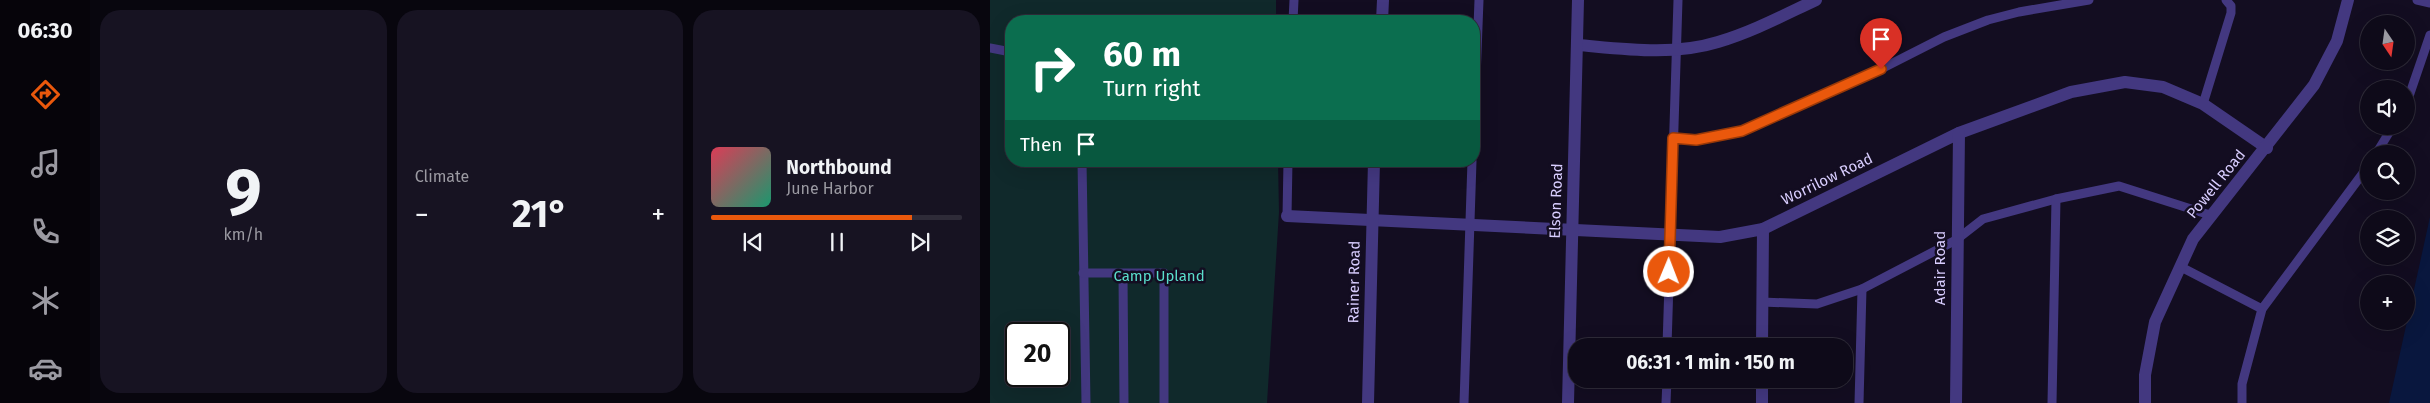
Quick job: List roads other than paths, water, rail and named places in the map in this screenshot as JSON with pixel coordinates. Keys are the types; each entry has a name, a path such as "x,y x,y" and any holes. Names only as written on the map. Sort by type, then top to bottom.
{"street":[{"path":"1382,15 1383,0"},
{"name":"Elson Road","path":"1568,403 1578,0"},
{"path":"1578,45 1647,50 1676,49 1717,43 1764,25 1816,0"},
{"name":"Powell Road","path":"2145,403 2145,375 2155,322 2193,239 2210,215 2267,148 2314,85 2337,41 2348,0"},
{"name":"Worrilow Road","path":"1287,216 1720,237 1763,229 1959,133 2071,92 2125,82 2163,87 2203,104 2267,148"},
{"name":"Adair Road","path":"1956,403 1956,240 1959,133"},
{"name":"Rainer Road","path":"1368,403 1374,167"},
{"path":"1762,338 1763,229"},
{"path":"1762,388 1762,403"}],"lane":[{"path":"1293,15 1294,0"},
{"path":"1479,15 1480,0"},
{"path":"1667,338 1678,0"},
{"path":"1673,138 1696,140 1742,131 1961,30 2019,12 2089,0"},
{"path":"2203,104 2232,12 2231,6 2226,0"},
{"path":"2417,0 2430,3"},
{"path":"2415,80 2430,35"},
{"path":"990,48 1005,51"},
{"path":"1082,167 1086,403"},
{"path":"1287,216 1288,167"},
{"path":"1464,403 1472,167"},
{"path":"2242,403 2242,384 2262,309 2360,177"},
{"path":"1762,302 1817,304 1862,289 1956,240 1983,219 2056,199 2119,186 2210,215"},
{"path":"2052,403 2056,199"},
{"path":"2181,267 2262,309"},
{"path":"1084,274 1164,273 1164,403"},
{"path":"1123,274 1124,403"},
{"path":"1859,403 1862,289"},
{"path":"1666,403 1667,388"}],"water":[{"path":"2430,217 2430,403 2389,403 2405,330 2415,330 2415,285"}],"park label":[{"name":"Camp Upland","path":"1159,276"}]}
